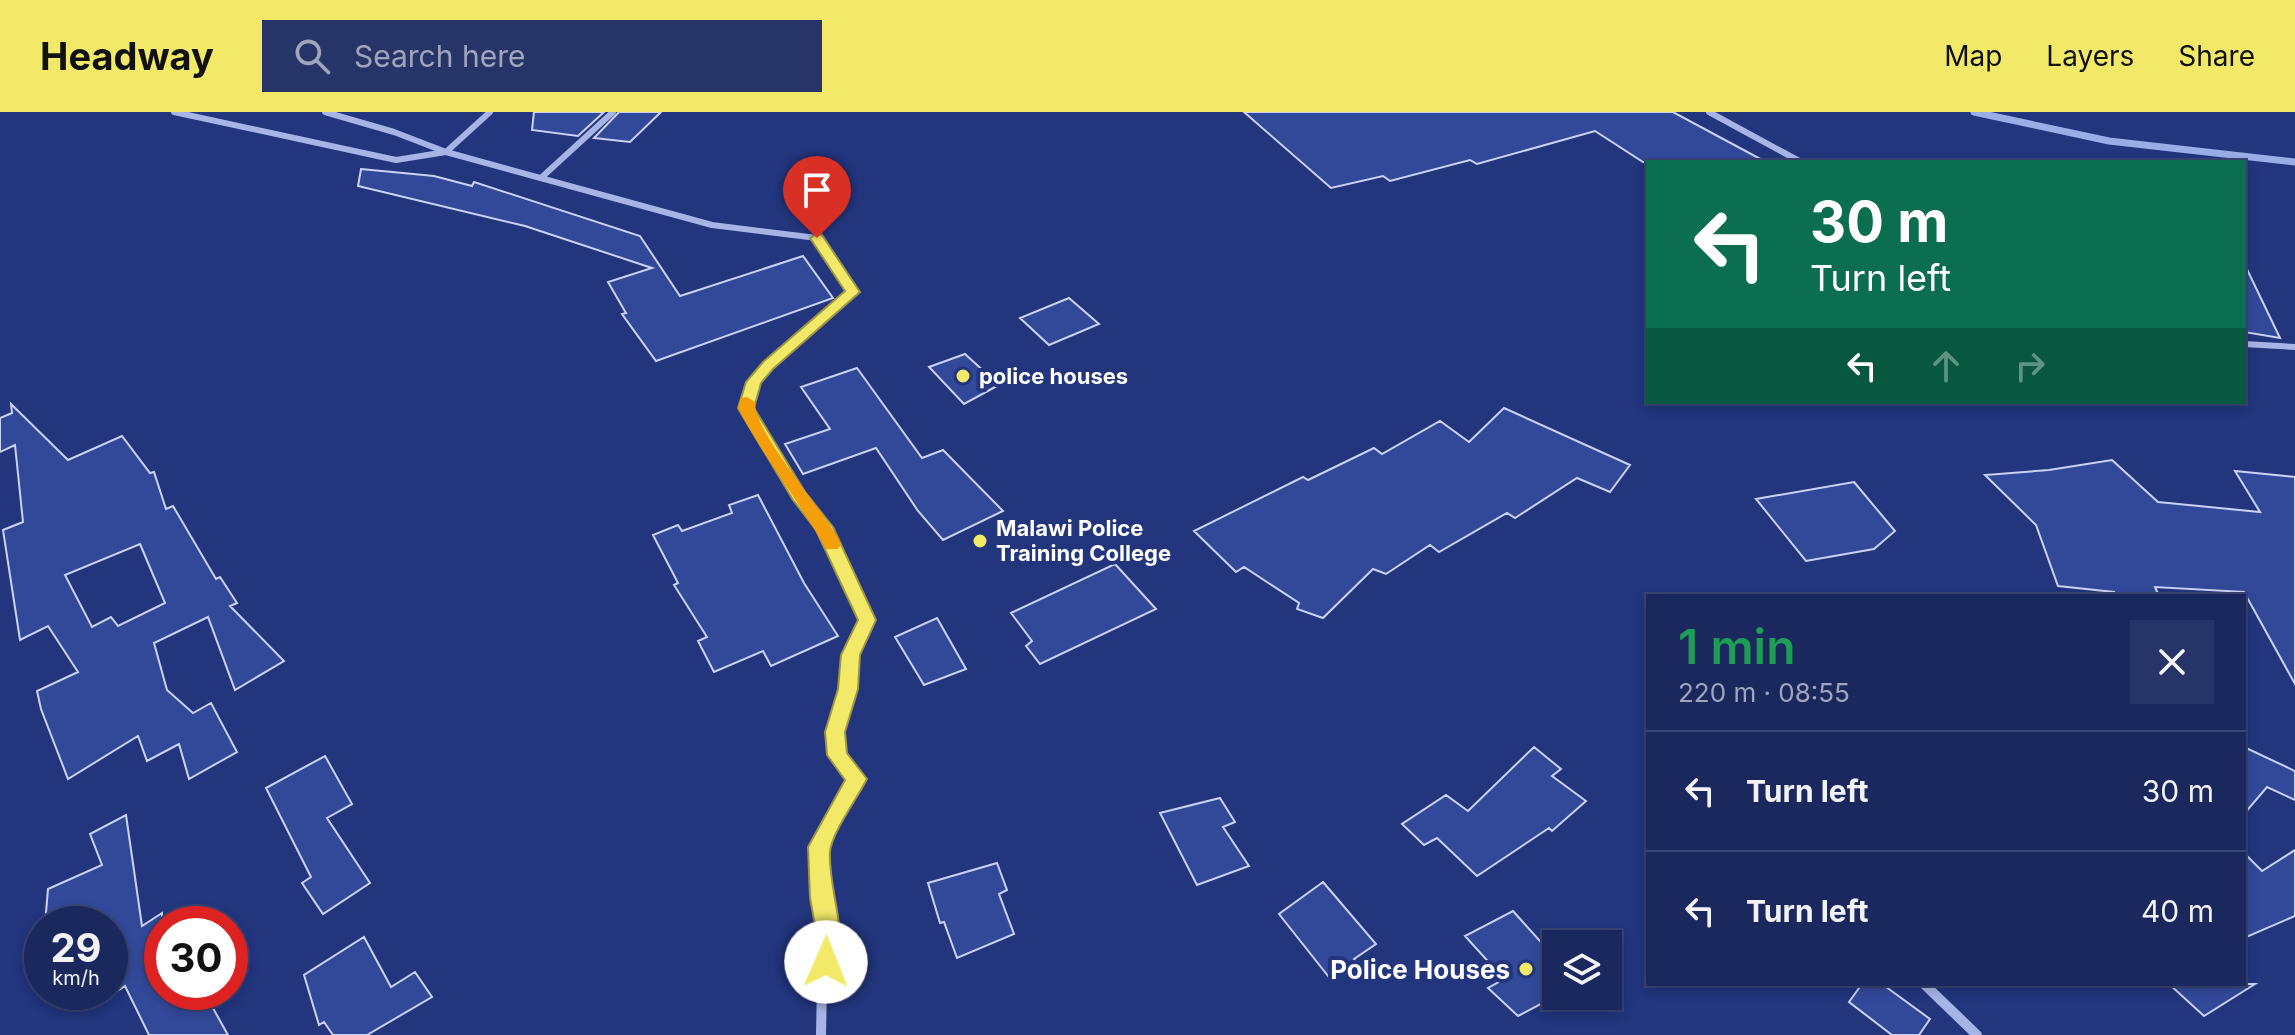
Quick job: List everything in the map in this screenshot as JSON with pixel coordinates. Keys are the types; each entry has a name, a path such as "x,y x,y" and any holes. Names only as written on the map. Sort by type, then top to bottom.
{"street":[{"path":"174,112 396,160 446,152 490,112"},
{"path":"325,112 394,132 446,152 712,225 817,238 853,292 768,366 754,382 746,408 799,496 824,527 867,620 850,655 848,689 835,732 837,755 856,779 819,847 821,898 830,941 822,983 821,1035"},
{"path":"542,177 613,112"},
{"path":"1709,112 1797,160"},
{"path":"2246,344 2295,347"},
{"path":"1926,986 1977,1035"}],"building":[{"path":"534,112 604,112 578,136 532,130"},
{"path":"619,112 661,112 630,142 594,138"},
{"path":"1244,112 1673,112 1762,160 1643,162 1595,131 1477,164 1470,160 1390,181 1383,176 1331,188"},
{"path":"361,169 434,176 472,186 474,182 640,236 680,296 803,256 833,298 656,361 622,314 626,313 608,282 652,268 525,226 358,186"},
{"path":"2246,267 2280,338 2246,332"},
{"path":"1069,298 1099,324 1049,345 1020,318"},
{"name":"police houses","path":"965,354 999,385 964,404 929,367"},
{"path":"857,368 922,458 943,450 1003,511 943,540 918,511 876,448 803,474 785,444 830,429 801,387"},
{"path":"11,404 68,460 122,436 150,473 154,472 166,509 173,506 216,579 220,577 237,603 230,606 284,661 235,690 208,617 154,643 167,690 193,713 211,703 237,752 189,779 179,744 147,761 138,736 68,779 37,691 78,672 48,626 20,640 3,530 23,522 15,445 0,452 0,418 12,413","holes":["140,544 165,603 118,626 111,617 92,627 65,575"]},
{"path":"1504,408 1630,465 1610,492 1577,478 1515,518 1507,513 1439,552 1430,545 1386,574 1373,569 1323,618 1297,609 1299,603 1244,567 1236,572 1194,531 1303,477 1308,480 1374,448 1382,454 1440,421 1469,442"},
{"path":"2112,460 2158,502 2260,512 2235,471 2295,477 2295,684 2244,592 2155,587 2158,594 2114,594 2058,586 2036,525 1985,475 2049,470"},
{"path":"1854,482 1895,531 1874,549 1806,561 1756,499"},
{"path":"758,495 804,583 838,636 771,666 763,651 714,672 698,641 707,637 674,585 678,583 653,535 678,525 682,531 732,513 729,505"},
{"path":"1115,564 1156,609 1040,664 1026,646 1032,641 1011,613"},
{"path":"937,618 966,669 924,685 895,637"},
{"path":"1534,747 1561,769 1552,776 1586,801 1552,831 1549,828 1477,876 1437,838 1424,845 1402,824 1446,795 1468,811"},
{"path":"2246,748 2295,771 2295,800 2267,787 2246,812"},
{"path":"325,756 352,804 327,818 370,883 323,914 302,883 311,877 266,788"},
{"path":"1220,798 1235,822 1223,827 1249,866 1197,885 1160,813"},
{"path":"126,815 144,925 144,1010 214,1010 228,1035 149,1035 128,992 128,906 47,906 48,889 102,865 90,834"},
{"path":"2295,850 2295,916 2246,937 2246,855 2262,871"},
{"path":"997,863 1007,890 999,894 1014,934 957,958 944,922 940,923 928,883"},
{"name":"Police Houses","path":"1323,882 1376,944 1354,959 1357,964 1332,981 1279,914"},
{"name":"Police Houses","path":"1513,911 1542,943 1542,1003 1518,1016 1488,988 1504,979 1465,936"},
{"path":"364,937 391,987 415,972 432,997 367,1035 333,1035 324,1022 319,1025 304,975"},
{"path":"2255,984 2204,1016 2171,986"},
{"path":"1861,986 1885,986 1930,1019 1919,1035 1892,1035 1849,1002"}],"waterway":[{"path":"1974,112 2109,141 2295,162"}],"slow traffic":[{"path":"747,402 746,408 759,432 799,496 824,527 832,544"}],"place":[{"name":"police houses","path":"963,376"},
{"name":"Malawi Police Training College","path":"980,541"},
{"name":"Police Houses","path":"1526,969"}],"route":[{"path":"817,238 853,292 768,366 754,382 746,408 799,496 824,527 867,620 850,655 848,689 835,732 837,755 856,779 819,847 821,898 830,941 826,962"}]}
